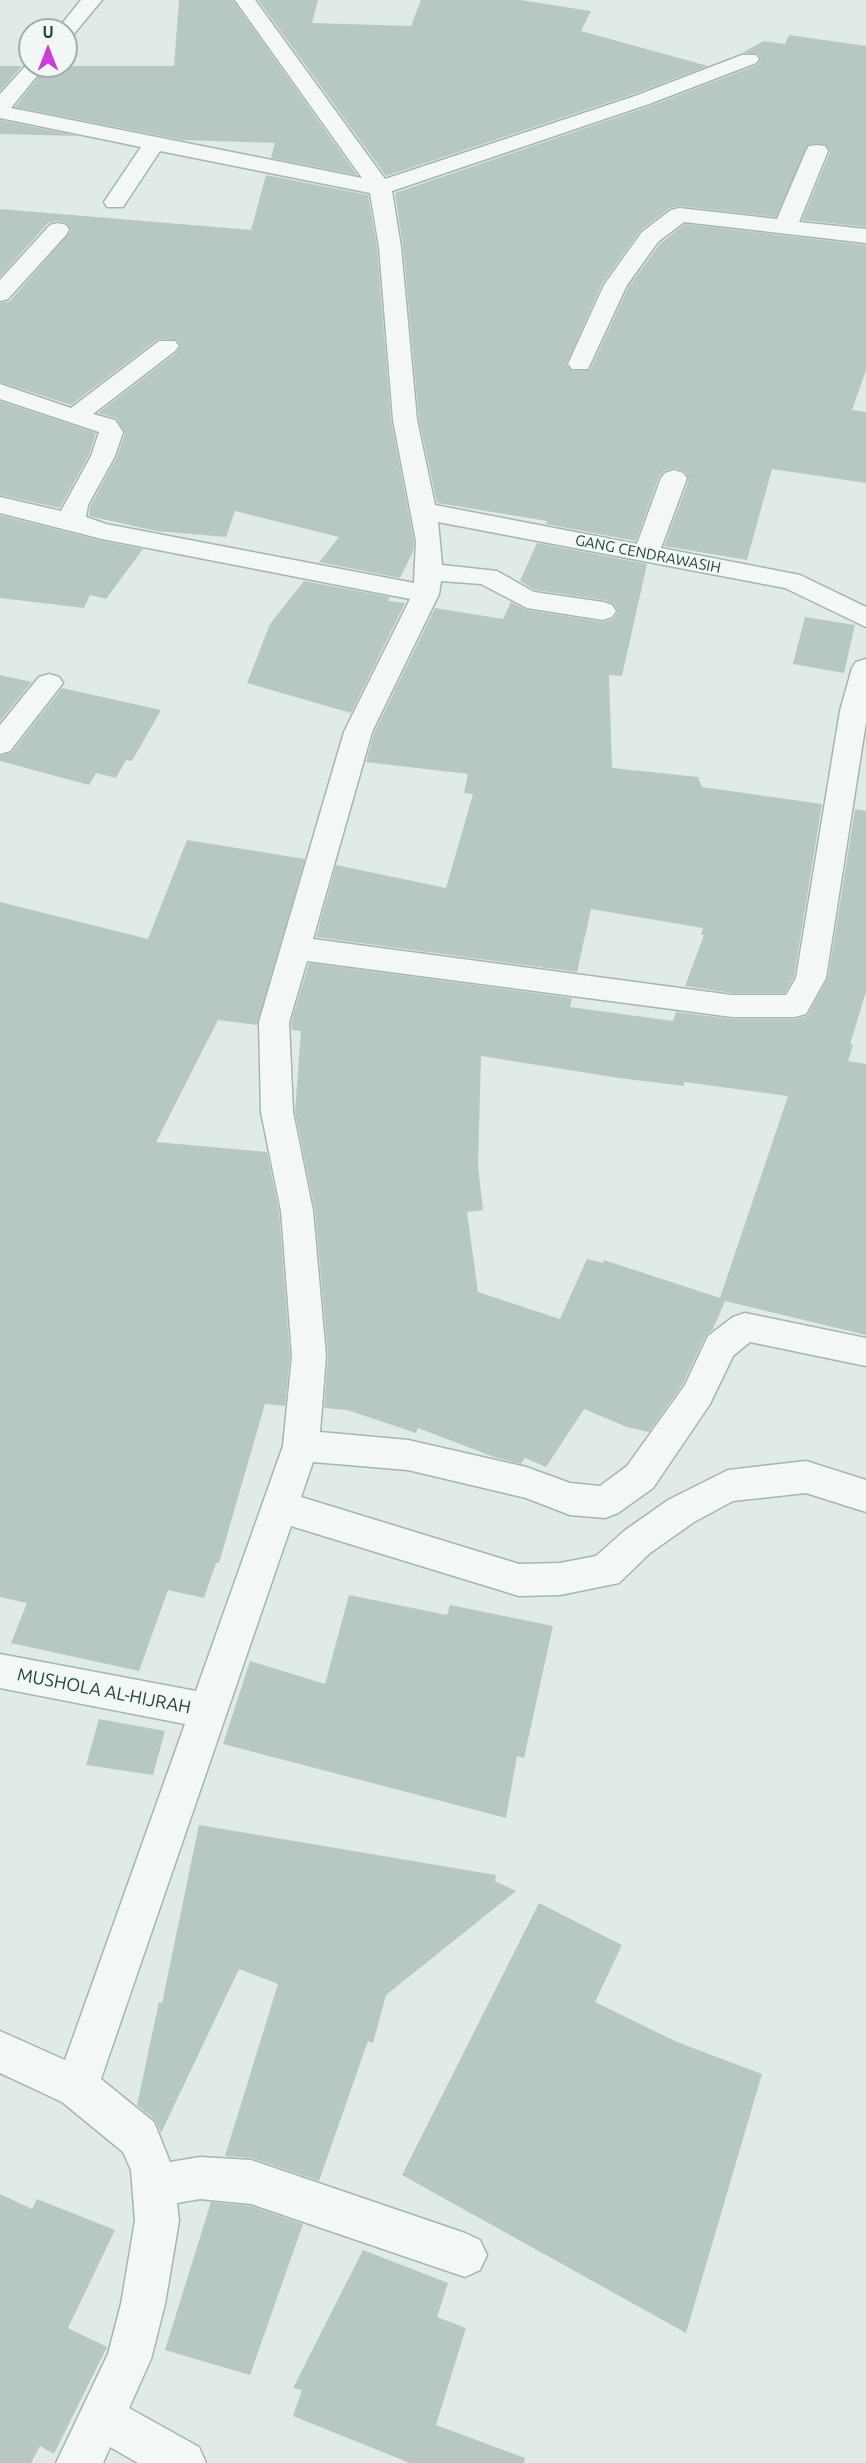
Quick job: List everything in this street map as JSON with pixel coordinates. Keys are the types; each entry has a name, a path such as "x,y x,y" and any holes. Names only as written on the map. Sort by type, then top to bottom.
{"street":[{"path":"77,18 92,0"},
{"path":"77,2087 278,1506 301,1446 309,1356 297,1211 277,1112 274,1022 358,732 428,583 429,541 405,420 390,247 380,188 245,0"},
{"path":"0,112 380,188 642,100 749,59"},
{"path":"0,107 25,78"},
{"path":"115,202 154,144"},
{"path":"786,225 817,151"},
{"path":"580,364 616,285 650,237 679,215 786,225 866,236"},
{"path":"0,294 58,230"},
{"path":"74,417 167,346"},
{"path":"0,391 74,417 106,425 111,432 103,456 75,505 73,518 77,524"},
{"path":"646,554 675,478"},
{"path":"0,505 102,531 428,583 460,573 488,577 527,599 603,610"},
{"name":"GANG CENDRAWASIH","path":"422,511 791,581 831,598 866,618"},
{"path":"295,948 732,1006 795,1006 811,978 866,668"},
{"path":"0,744 49,683"},
{"path":"301,1446 408,1455 526,1483 570,1499 605,1502 640,1477 698,1394 720,1346 745,1327 866,1352"},
{"path":"278,1506 519,1580 560,1579 606,1571 637,1542 672,1517 728,1486 806,1477 866,1496"},
{"name":"MUSHOLA AL-HIJRAH","path":"0,1671 207,1711"},
{"path":"0,2052 77,2087 139,2137 152,2170 157,2221 143,2304 129,2359 103,2418 79,2463"},
{"path":"153,2186 200,2178 251,2182 465,2255"},
{"path":"103,2418 183,2463"}],"building":[{"path":"179,0 233,0 357,175 271,158 275,143 182,140 15,107 38,78 78,78 78,66 174,66"},
{"path":"258,0 318,0 312,23 411,26 421,0 520,0 591,11 581,31 708,66 634,94 386,176"},
{"path":"789,35 866,46 866,227 802,220 830,152 825,144 809,144 776,217 678,206 670,208 641,230 602,284 566,365 572,371 590,370 629,286 660,244 685,224 866,245 866,370 852,410 866,412 866,483 772,469 747,560 664,546 689,479 685,472 675,468 664,471 659,477 636,541 546,524 547,521 437,503 419,420 403,247 395,193 650,106 757,65 761,59 758,54 742,53 764,41 785,44"},
{"path":"0,66 18,66 18,71 0,91"},
{"path":"0,120 79,136 0,134"},
{"path":"266,175 368,195 377,247 391,420 414,541 413,552 400,578 319,562 339,537 235,511 226,537 156,531 89,516 90,506 117,457 125,433 116,418 98,413 176,353 181,346 177,340 158,339 71,405 0,382 0,303 10,301 71,231 67,223 57,221 48,223 0,277 0,209 251,230"},
{"path":"0,401 96,433 89,455 60,508 0,495"},
{"path":"0,515 143,549 106,599 90,595 84,608 0,598"},
{"path":"537,543 647,564 622,676 609,675 612,768 698,777 702,787 822,804 794,977 785,993 732,993 685,986 704,935 701,935 703,928 591,909 577,972 316,937 336,865 446,888 473,794 464,793 468,774 366,762 374,733 435,608 503,619 511,602 527,610 603,622 613,619 618,612 614,604 604,600 535,590 520,581"},
{"path":"304,581 390,597 388,601 405,603 351,713 247,683 270,624"},
{"path":"805,617 855,625 844,673 793,664"},
{"path":"0,675 32,682 0,721"},
{"path":"62,688 161,710 132,761 126,760 116,778 96,773 89,785 0,761 0,756 12,752"},
{"path":"855,809 866,811 866,992 850,1044 853,1045 848,1061 866,1064 866,1335 725,1301 713,1329 706,1335 683,1384 649,1432 627,1427 584,1409 546,1467 525,1458 521,1464 494,1457 418,1428 416,1433 347,1410 324,1408 328,1356 315,1211 295,1112 301,1031 292,1030 291,1022 309,963 572,998 570,1007 673,1021 676,1012 732,1019 795,1019 807,1016 828,978","holes":["481,1056 684,1086 684,1082 788,1096 720,1298 604,1260 603,1263 587,1259 560,1319 478,1292 467,1212 483,1210 478,1166"]},
{"path":"187,840 305,859 257,1025 218,1020 156,1142 267,1152 279,1211 290,1356 285,1406 265,1404 219,1563 216,1563 204,1598 168,1590 139,1671 11,1643 27,1603 0,1597 0,902 148,939"},
{"path":"349,1595 447,1615 450,1605 553,1626 524,1758 517,1756 506,1818 223,1744 250,1661 325,1684"},
{"path":"99,1719 165,1731 153,1775 86,1765"},
{"path":"199,1825 496,1875 495,1881 516,1891 386,1995 373,2043 368,2041 319,2181 252,2158 225,2156 278,1984 239,1969 161,2133 155,2120 137,2105 159,2002 162,2003"},
{"path":"539,1903 622,1945 595,2002 677,2042 762,2074 686,2333 402,2175"},
{"path":"0,2194 32,2209 37,2199 115,2230 68,2328 107,2347 54,2454 40,2446 31,2463 0,2463"},
{"path":"211,2202 251,2206 303,2224 250,2375 165,2350"},
{"path":"363,2250 448,2283 437,2317 466,2328 436,2425 525,2458 524,2463 410,2463 293,2416 302,2390 293,2388"}]}
